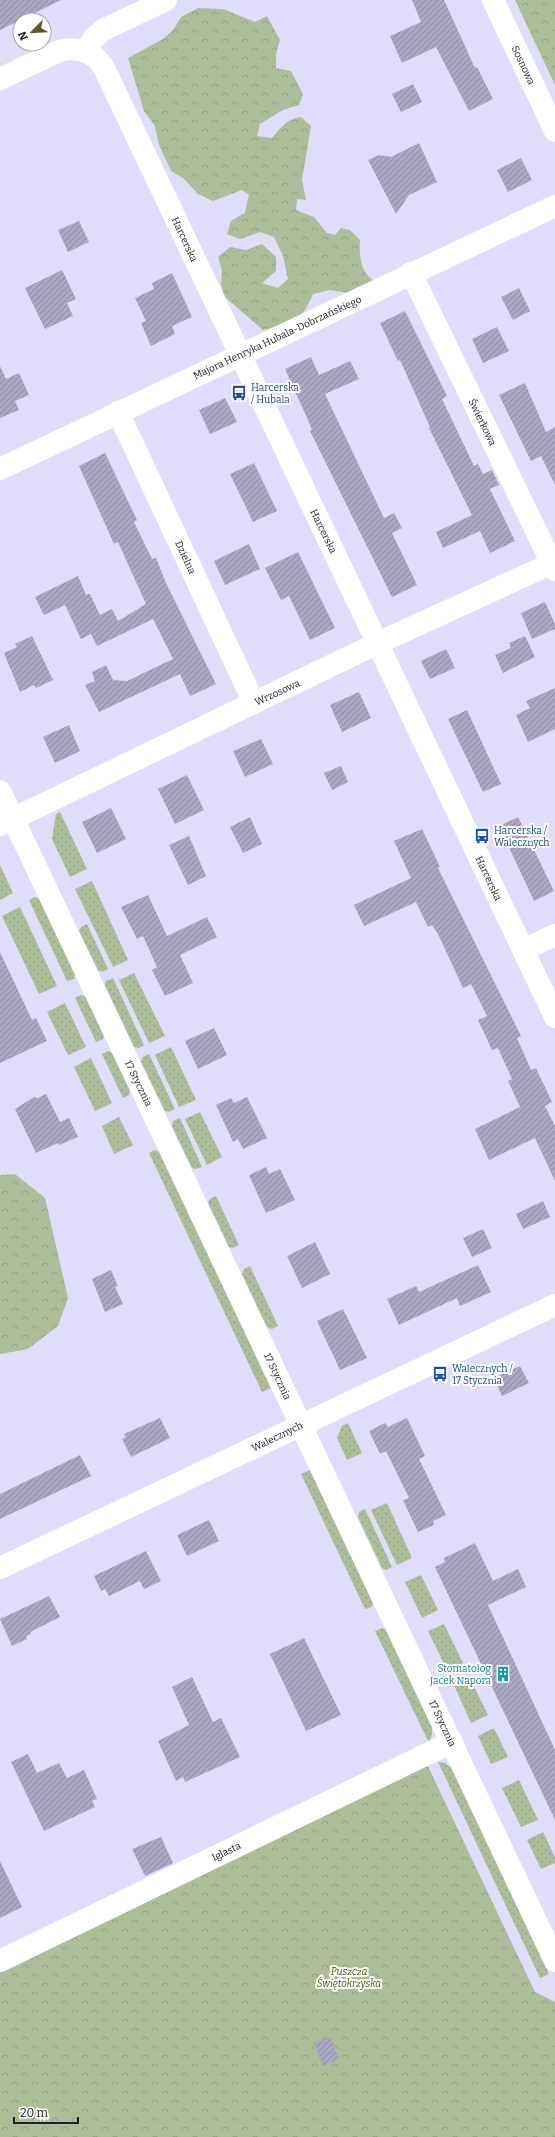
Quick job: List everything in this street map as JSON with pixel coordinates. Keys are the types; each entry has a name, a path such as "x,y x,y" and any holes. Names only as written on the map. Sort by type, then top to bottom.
{"street":[{"path":"0,79 59,51 68,49 86,52 93,39 103,30 166,0"},
{"name":"Sosnowa","path":"493,0 555,131"},
{"name":"Harcerska","path":"86,52 98,59 104,68 555,1016"},
{"name":"Majora Henryka Hubala-Dobrzańskiego","path":"0,469 555,206"},
{"name":"Świerkowa","path":"412,273 554,565"},
{"name":"Dzielna","path":"118,412 254,702"},
{"name":"Wrzosowa","path":"7,822 378,643 554,565"},
{"name":"17 Stycznia","path":"0,791 7,822 301,1424 555,1961"},
{"path":"524,950 555,936"},
{"name":"Walecznych","path":"0,1568 301,1424 555,1305"},
{"name":"Iglasta","path":"0,1961 452,1742"}],"green space":[{"path":"515,0 555,0 555,85"},
{"path":"198,8 223,9 255,22 267,16 280,40 276,54 276,68 291,71 303,94 299,105 283,110 260,124 257,136 272,138 281,127 296,118 301,117 311,126 302,180 306,200 297,199 296,210 314,217 327,233 335,235 341,228 350,230 360,240 361,263 366,273 374,281 348,293 330,290 313,294 300,316 281,326 263,330 225,297 221,285 222,271 218,257 230,247 246,250 262,244 276,257 276,271 262,283 278,288 288,279 283,256 274,237 260,232 240,239 227,234 231,221 245,213 249,195 242,190 213,201 198,194 183,178 171,171 159,145 155,126 144,111 128,58 163,39 173,30 181,17"},
{"path":"60,812 87,869 70,877 52,839 56,814"},
{"path":"0,865 13,893 0,900"},
{"path":"92,881 128,960 113,967 75,889"},
{"path":"35,897 40,899 75,974 74,979 67,981 29,900"},
{"path":"20,907 57,986 39,994 2,916"},
{"path":"87,924 108,969 102,972 98,970 79,931 81,927"},
{"path":"134,973 165,1036 149,1043 119,980"},
{"path":"113,978 144,1045 139,1048 134,1047 105,985 106,981"},
{"path":"81,995 86,997 104,1035 103,1039 96,1042 75,998"},
{"path":"65,1003 86,1047 68,1055 47,1012"},
{"path":"171,1047 196,1100 179,1107 155,1055"},
{"path":"108,1051 112,1053 130,1090 129,1095 123,1098 102,1054"},
{"path":"149,1054 175,1109 169,1112 165,1111 141,1062 143,1057"},
{"path":"91,1058 112,1103 95,1111 74,1067"},
{"path":"200,1112 222,1157 207,1165 185,1119"},
{"path":"119,1117 133,1145 114,1154 102,1126"},
{"path":"180,1118 202,1167 196,1169 192,1168 172,1126 173,1121"},
{"path":"155,1150 160,1152 271,1388 262,1392 149,1153"},
{"path":"15,1174 45,1198 68,1298 58,1326 28,1349 0,1354 0,1175"},
{"path":"216,1196 239,1245 233,1248 229,1247 208,1203 210,1199"},
{"path":"250,1266 278,1326 272,1329 267,1327 242,1274 244,1269"},
{"path":"348,1423 362,1453 347,1460 337,1438 342,1426"},
{"path":"310,1470 373,1603 372,1607 365,1609 301,1474"},
{"path":"387,1503 412,1558 397,1565 371,1510"},
{"path":"365,1509 392,1567 386,1570 382,1568 358,1517 359,1512"},
{"path":"421,1575 438,1610 422,1618 405,1582"},
{"path":"444,1624 463,1663 447,1670 428,1631"},
{"path":"382,1628 386,1629 432,1727 432,1734 429,1743 375,1631"},
{"path":"469,1676 488,1715 471,1723 453,1683"},
{"path":"494,1728 508,1757 491,1764 478,1736"},
{"path":"438,1762 445,1763 452,1768 549,1974 540,1978"},
{"name":"Puszcza Świętokrzyska","path":"427,1764 535,1992 555,2002 555,2137 0,2137 0,1964"},
{"path":"519,1780 538,1820 521,1827 502,1788"},
{"path":"543,1832 555,1857 555,1863 541,1869 527,1840"}],"building":[{"path":"0,0 61,0 37,12 12,12 12,24 0,30"},
{"path":"412,0 444,0 475,68 477,67 493,99 469,111 436,47 402,63 390,36 421,22"},
{"path":"413,84 422,102 401,112 392,94"},
{"path":"419,143 437,182 409,195 396,214 368,160 379,155 391,157"},
{"path":"521,158 532,180 508,192 497,170"},
{"path":"79,221 89,242 68,252 58,230"},
{"path":"62,270 76,299 67,303 73,316 45,329 25,288"},
{"path":"172,273 192,317 172,326 175,334 151,346 141,323 146,321 135,298 154,289 152,283"},
{"path":"519,288 530,311 513,320 501,297"},
{"path":"405,311 447,396 442,399 474,466 478,464 483,474 492,470 499,485 490,489 515,541 490,553 480,531 443,548 436,532 472,515 429,428 430,427 400,360 398,361 380,323"},
{"path":"497,327 509,351 483,363 472,339"},
{"path":"311,357 319,375 350,361 359,379 325,394 384,518 394,513 402,528 392,533 417,585 392,597 310,431 312,429 285,369"},
{"path":"0,366 6,379 19,373 29,395 15,401 19,410 0,418"},
{"path":"525,383 546,432 555,427 555,485 541,456 531,461 499,395"},
{"path":"225,398 237,422 210,434 199,410"},
{"path":"105,453 137,520 134,522 152,559 156,558 166,583 216,684 190,696 180,674 99,712 85,685 95,681 92,672 106,665 113,680 127,681 173,659 153,619 97,646 91,634 81,639 65,605 44,615 35,597 78,576 86,595 90,594 100,615 112,609 118,621 146,604 118,542 114,544 79,466"},
{"path":"254,463 277,511 253,522 230,474"},
{"path":"249,544 260,569 225,585 214,561"},
{"path":"298,552 335,628 310,640 289,596 281,600 265,568"},
{"path":"545,602 555,624 555,629 532,639 521,613"},
{"path":"32,636 53,680 36,688 34,685 20,692 4,653 17,647 15,644"},
{"path":"525,636 535,657 503,673 495,655 511,648 509,643"},
{"path":"446,649 455,668 430,679 421,661"},
{"path":"555,688 555,729 528,742 516,715 530,708 526,701"},
{"path":"359,692 371,718 342,732 330,705"},
{"path":"467,710 501,784 483,792 448,719"},
{"path":"69,725 80,751 55,763 43,737"},
{"path":"261,739 273,764 245,777 233,751"},
{"path":"341,766 348,782 332,790 324,773"},
{"path":"187,775 204,810 175,824 158,789"},
{"path":"111,808 126,839 97,853 82,822"},
{"path":"250,817 262,844 243,853 230,827"},
{"path":"518,817 554,891 534,901 499,826"},
{"path":"422,829 440,867 438,868 521,1036 517,1038 531,1070 536,1068 552,1102 545,1106 555,1126 555,1181 535,1138 489,1160 475,1129 520,1107 508,1081 512,1079 498,1048 492,1050 478,1020 487,1016 471,984 463,988 438,934 432,925 428,927 416,902 364,926 354,905 411,878 394,841"},
{"path":"189,836 206,876 188,885 169,845"},
{"path":"148,895 167,936 207,917 217,937 180,955 193,983 165,996 152,970 157,967 143,936 137,939 121,907"},
{"path":"0,952 32,1020 36,1018 47,1041 0,1063"},
{"path":"214,1028 227,1055 198,1069 185,1041"},
{"path":"46,1094 60,1122 69,1118 78,1137 59,1145 58,1143 36,1153 15,1109 34,1097 38,1098"},
{"path":"247,1097 267,1138 243,1149 238,1139 233,1142 216,1105 231,1098 234,1103"},
{"path":"266,1167 269,1174 280,1169 295,1200 266,1213 249,1175"},
{"path":"543,1201 550,1217 523,1229 516,1214"},
{"path":"483,1229 492,1248 472,1257 463,1238"},
{"path":"315,1242 330,1274 302,1288 287,1256"},
{"path":"478,1265 491,1292 460,1306 457,1298 399,1325 387,1299 416,1286 419,1292"},
{"path":"111,1270 118,1286 115,1287 123,1304 105,1312 92,1279"},
{"path":"343,1309 367,1358 340,1370 317,1321"},
{"path":"520,1366 529,1383 502,1396 494,1378"},
{"path":"160,1418 170,1438 131,1457 122,1439 126,1437 124,1434"},
{"path":"407,1418 425,1456 419,1459 446,1515 433,1521 434,1525 418,1532 403,1500 409,1498 386,1451 380,1454 369,1431 385,1423 388,1427"},
{"path":"80,1455 91,1476 0,1519 0,1494"},
{"path":"209,1520 219,1541 187,1556 177,1535"},
{"path":"475,1543 493,1581 518,1569 526,1587 488,1605 555,1750 555,1820 435,1567 445,1562 444,1558"},
{"path":"146,1551 161,1581 144,1589 140,1581 109,1596 105,1589 101,1591 94,1576"},
{"path":"49,1596 60,1617 30,1632 31,1634 26,1636 27,1639 12,1646 0,1619"},
{"path":"304,1638 341,1715 306,1731 270,1654"},
{"path":"192,1677 213,1722 221,1718 240,1757 185,1782 183,1777 176,1781 158,1741 189,1725 172,1687"},
{"path":"28,1754 37,1773 59,1763 67,1778 84,1770 97,1799 92,1801 95,1807 44,1831 11,1762"},
{"path":"161,1837 173,1863 145,1876 132,1849"},
{"path":"0,1861 22,1907 0,1918"},
{"path":"330,2037 339,2059 323,2066 314,2043"}],"place":[{"name":"Harcerska / Hubala","path":"239,393"},
{"name":"Harcerska / Walecznych","path":"482,836"},
{"name":"Walecznych / 17 Stycznia","path":"440,1374"},
{"name":"Stomatolog Jacek Napora","path":"503,1674"}]}
